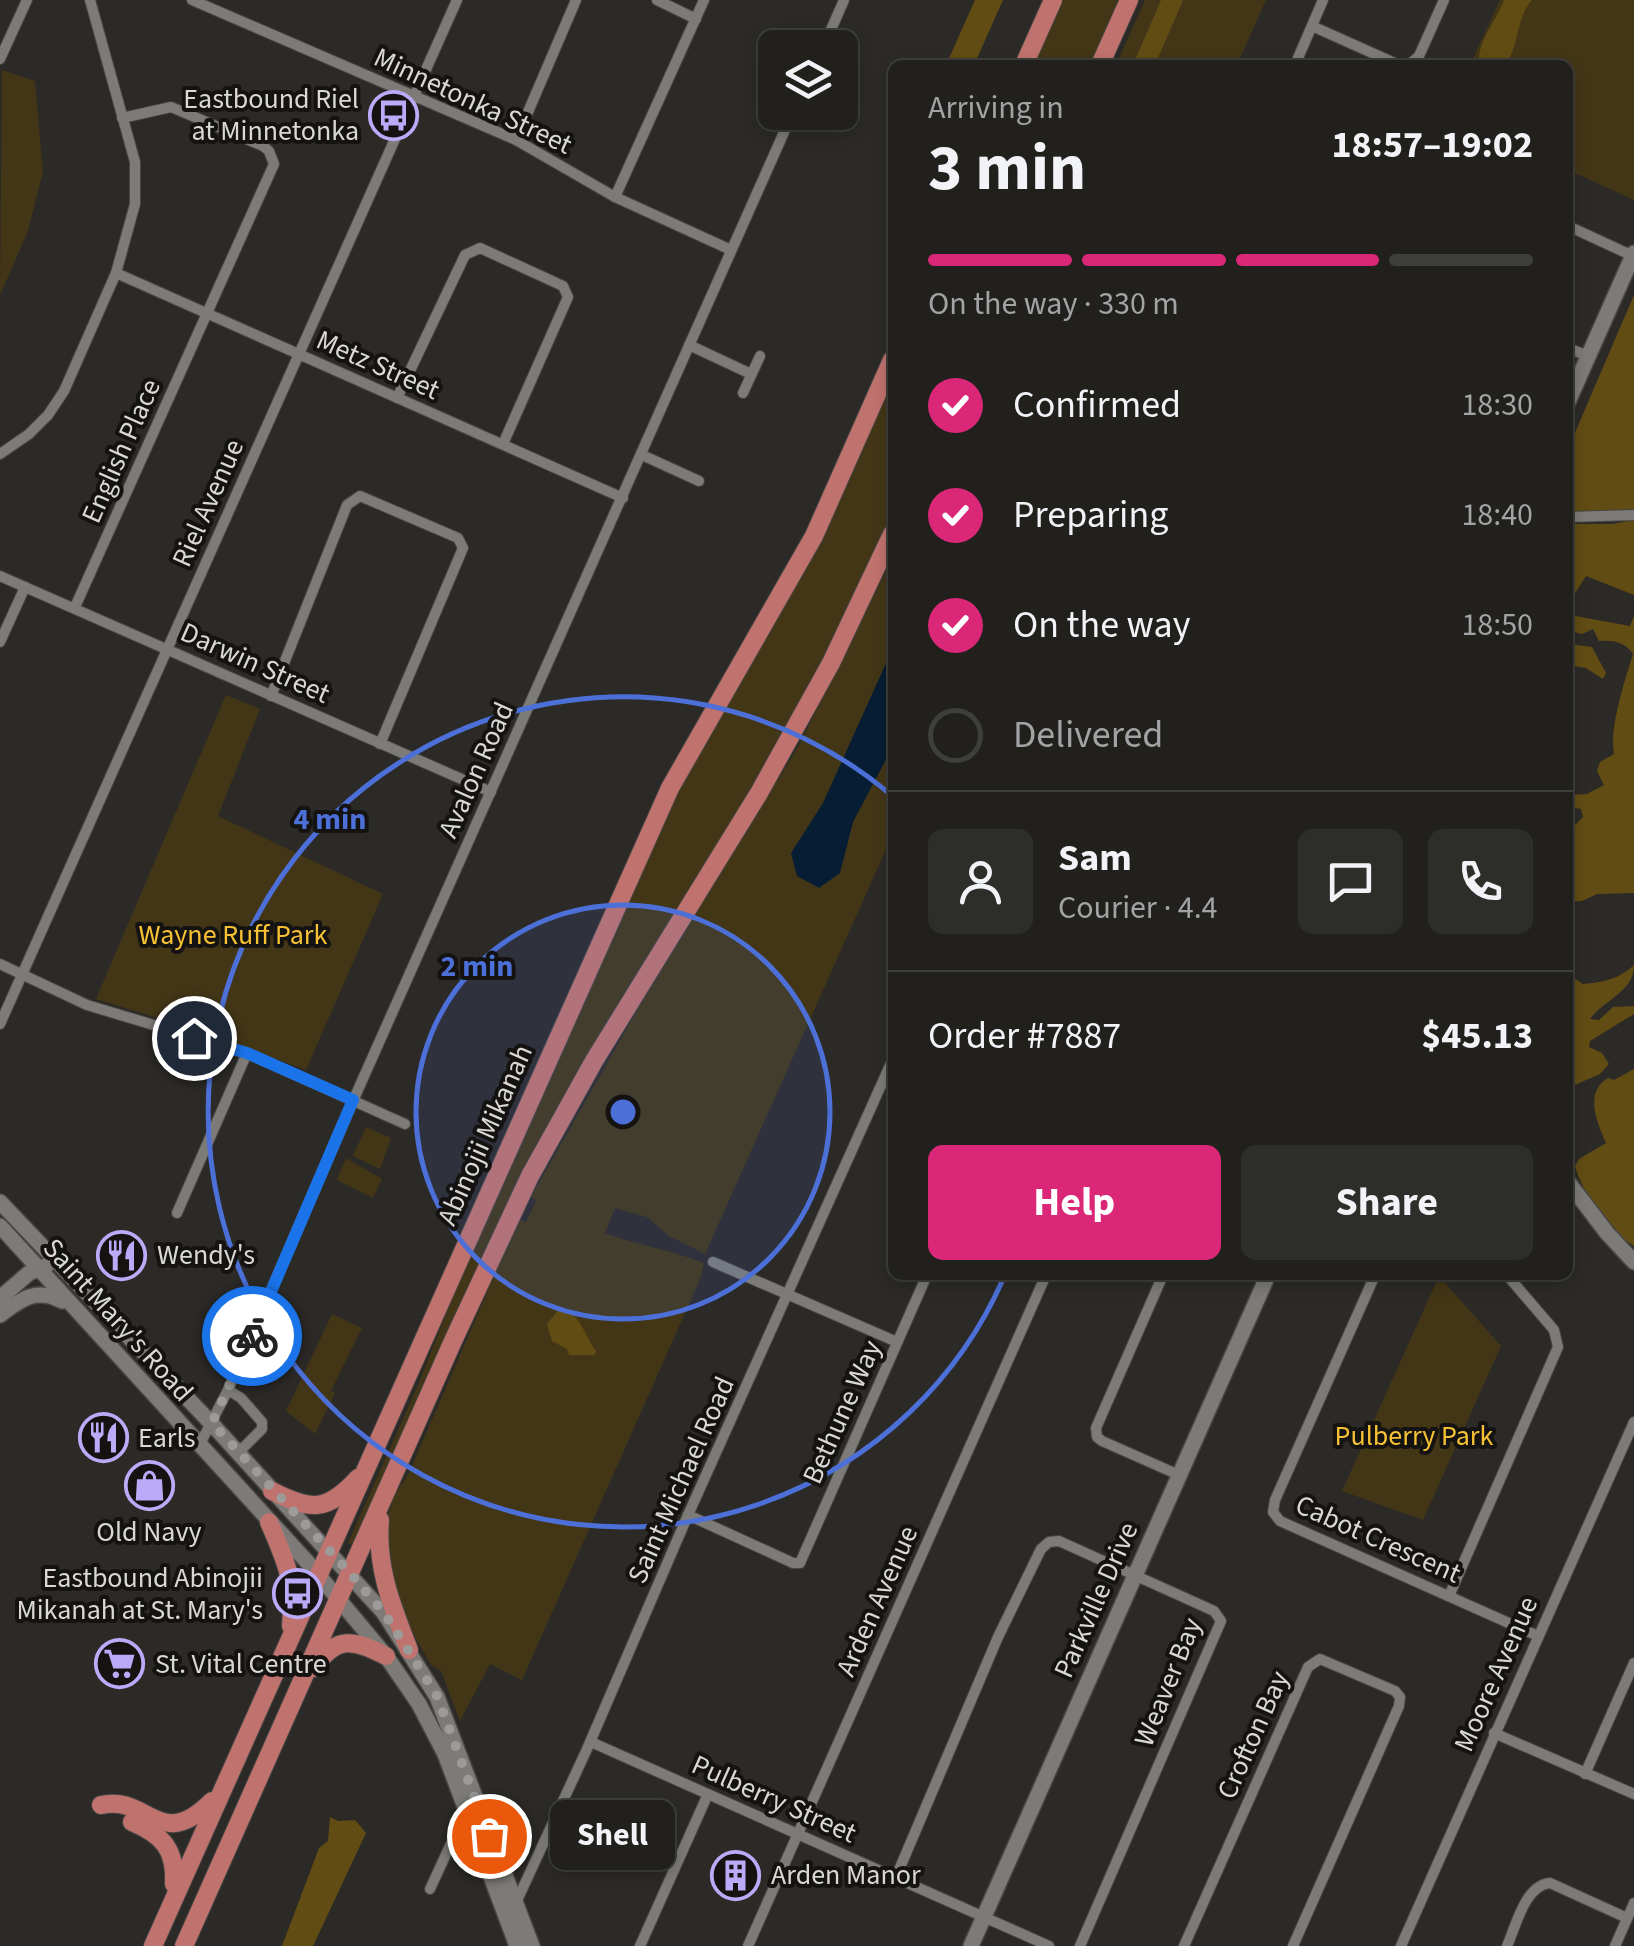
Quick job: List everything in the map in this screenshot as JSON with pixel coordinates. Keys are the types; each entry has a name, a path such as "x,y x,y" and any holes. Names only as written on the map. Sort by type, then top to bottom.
{"main road":[{"path":"1026,60 1052,0"},
{"path":"1102,60 1129,0"},
{"path":"1573,390 1633,255"},
{"name":"Abinojii Mikanah","path":"153,1946 670,788 814,536 888,369"},
{"name":"Abinojii Mikanah","path":"184,1946 530,1176 594,1061 759,793 831,663 888,542"},
{"path":"1573,1189 1634,1262"},
{"name":"Saint Mary's Road","path":"0,1202 6,1217 34,1236 212,1423 384,1613 437,1696 471,1807 511,1909 532,1946"},
{"path":"4,1232 34,1236"},
{"name":"Saint Mary's Road","path":"4,1232 339,1598 419,1704 471,1807"},
{"path":"0,1298 38,1268 64,1268"},
{"name":"Parkville Drive","path":"972,1946 1266,1280"},
{"path":"0,1315 25,1296 36,1294 50,1294 74,1308"},
{"path":"272,1490 305,1507 318,1506 347,1490 368,1466"},
{"path":"381,1503 378,1546 382,1577 408,1650"},
{"path":"269,1522 294,1591 290,1641"},
{"path":"300,1689 334,1646 359,1642 386,1656"},
{"path":"174,1898 175,1867 170,1848 162,1838 101,1805 116,1802 168,1824 198,1815 220,1794"},
{"name":"Saint Mary's Road","path":"511,1909 518,1946"}],"street":[{"path":"0,59 27,0"},
{"path":"0,454 29,434 64,391 116,273 135,204 135,162 90,0"},
{"name":"Minnetonka Street","path":"192,0 208,3 516,140 614,197 731,250"},
{"name":"Riel Avenue","path":"0,1024 456,0"},
{"path":"516,140 576,0"},
{"path":"657,0 696,19"},
{"path":"614,197 704,0"},
{"path":"1296,60 1323,0"},
{"path":"1414,60 1444,0"},
{"path":"829,30 839,2"},
{"path":"1312,26 1388,60"},
{"name":"English Place","path":"75,607 273,158 263,146 171,107 122,118"},
{"name":"Avalon Road","path":"199,1446 228,1390 785,130"},
{"path":"1573,228 1633,255"},
{"path":"398,398 465,255 480,248 563,286 568,297 503,444"},
{"name":"Metz Street","path":"116,273 623,498"},
{"path":"689,345 752,374"},
{"path":"1573,350 1588,356"},
{"path":"743,393 760,356"},
{"path":"642,455 699,481"},
{"path":"271,696 347,505 360,496 458,538 463,548 380,744"},
{"path":"1573,518 1634,515"},
{"name":"Darwin Street","path":"0,576 490,792"},
{"path":"0,642 25,586"},
{"path":"0,964 87,1005 247,1053 405,1124"},
{"path":"177,1213 247,1053"},
{"name":"Saint Michael Road","path":"511,1909 590,1742 888,1070"},
{"path":"714,1262 898,1342"},
{"name":"Bethune Way","path":"688,1516 800,1563 925,1280"},
{"name":"Arden Avenue","path":"748,1946 1044,1280"},
{"path":"1160,1280 1096,1428 1102,1442 1179,1476"},
{"name":"Cabot Crescent","path":"1373,1280 1273,1512 1280,1521 1538,1636"},
{"path":"1449,1596 1558,1347 1554,1330 1511,1280"},
{"path":"228,1390 241,1398 262,1422 262,1430 238,1452"},
{"name":"Moore Avenue","path":"1400,1946 1634,1422"},
{"name":"Weaver Bay","path":"896,1877 998,1638 1041,1549 1049,1542 1059,1541 1214,1611 1221,1621 1080,1946"},
{"name":"Crofton Bay","path":"1184,1946 1308,1667 1320,1660 1395,1690 1400,1706 1294,1946"},
{"path":"1585,1774 1634,1663"},
{"path":"1494,1733 1634,1794"},
{"name":"Pulberry Street","path":"590,1742 1049,1946"},
{"path":"640,1946 708,1794"},
{"path":"430,1890 471,1807"},
{"path":"1508,1946 1532,1891 1540,1884 1550,1883 1627,1918"},
{"path":"1615,1946 1634,1903"}],"green space":[{"path":"1057,0 1119,0 1093,60 1031,60"},
{"path":"1145,0 1266,0 1239,60 1118,60"},
{"path":"1500,0 1634,0 1634,200 1573,172 1573,60 1472,60"},
{"path":"2,70 35,81 43,172 28,231 0,295"},
{"path":"888,380 888,522 843,621 784,733 575,1079 353,1545 348,1543 418,1385 488,1209 673,791"},
{"path":"888,568 888,845 705,1254 669,1236 647,1217 615,1208 605,1233 704,1263 701,1277 522,1680 490,1664 460,1721 441,1671 431,1665 402,1615 382,1534 395,1494 408,1475 519,1219 526,1222 536,1201 531,1197 639,1007 798,747"},
{"name":"Wayne Ruff Park","path":"226,695 260,709 218,816 383,894 306,1070 210,1034 96,999"},
{"path":"366,1127 391,1138 380,1169 353,1156"},
{"path":"346,1158 382,1179 373,1198 337,1180"},
{"name":"Pulberry Park","path":"1437,1280 1443,1280 1501,1346 1423,1520 1342,1491"},
{"path":"332,1314 362,1328 315,1434 286,1411"}],"shaded area":[{"path":"975,0 1003,0 976,60 948,60"},
{"path":"1161,0 1183,0 1157,60 1135,60"},
{"path":"1504,0 1532,0 1508,60 1479,60 1484,40"},
{"path":"1634,295 1634,509 1573,513 1573,437"},
{"path":"1634,520 1634,595 1586,576 1573,597 1573,524"},
{"path":"1573,616 1630,626 1634,616 1634,893 1597,894 1573,902 1573,827 1583,817 1581,809 1573,808 1573,795 1587,794 1604,785 1597,771 1600,762 1614,754 1616,718 1633,654 1618,643 1599,641 1593,629 1582,634 1573,632"},
{"path":"1573,645 1592,647 1606,673 1603,679 1586,668 1573,666"},
{"path":"1634,965 1624,989 1590,1019 1599,1020 1613,1007 1634,1006 1634,1014 1590,1041 1589,1047 1602,1053 1609,1064 1600,1074 1573,1086 1573,978 1583,984 1623,974"},
{"path":"1634,1069 1634,1246 1598,1211 1575,1166 1579,1159 1606,1143 1595,1108 1596,1091 1608,1078 1614,1080"},
{"path":"560,1308 577,1320 595,1355 569,1355 567,1349 552,1341 547,1324"},
{"path":"330,1817 338,1821 355,1820 366,1833 313,1946 282,1946 319,1848 328,1841"}],"water":[{"path":"888,659 888,756 853,822 840,873 819,888 797,876 791,853 823,803"}],"way so far":[{"path":"252,1336 212,1423 384,1613 437,1696 489,1836"}],"place":[{"name":"Eastbound Riel at Minnetonka","path":"394,115"},
{"name":"Wendy's","path":"122,1255"},
{"name":"Earls","path":"103,1438"},
{"name":"Old Navy","path":"149,1485"},
{"name":"Eastbound Abinojii Mikanah at St. Mary's","path":"298,1594"},
{"name":"St. Vital Centre","path":"120,1664"},
{"name":"Shell","path":"489,1836"},
{"name":"Arden Manor","path":"736,1875"}],"route":[{"path":"194,1038 247,1053 353,1100 252,1336"}]}
